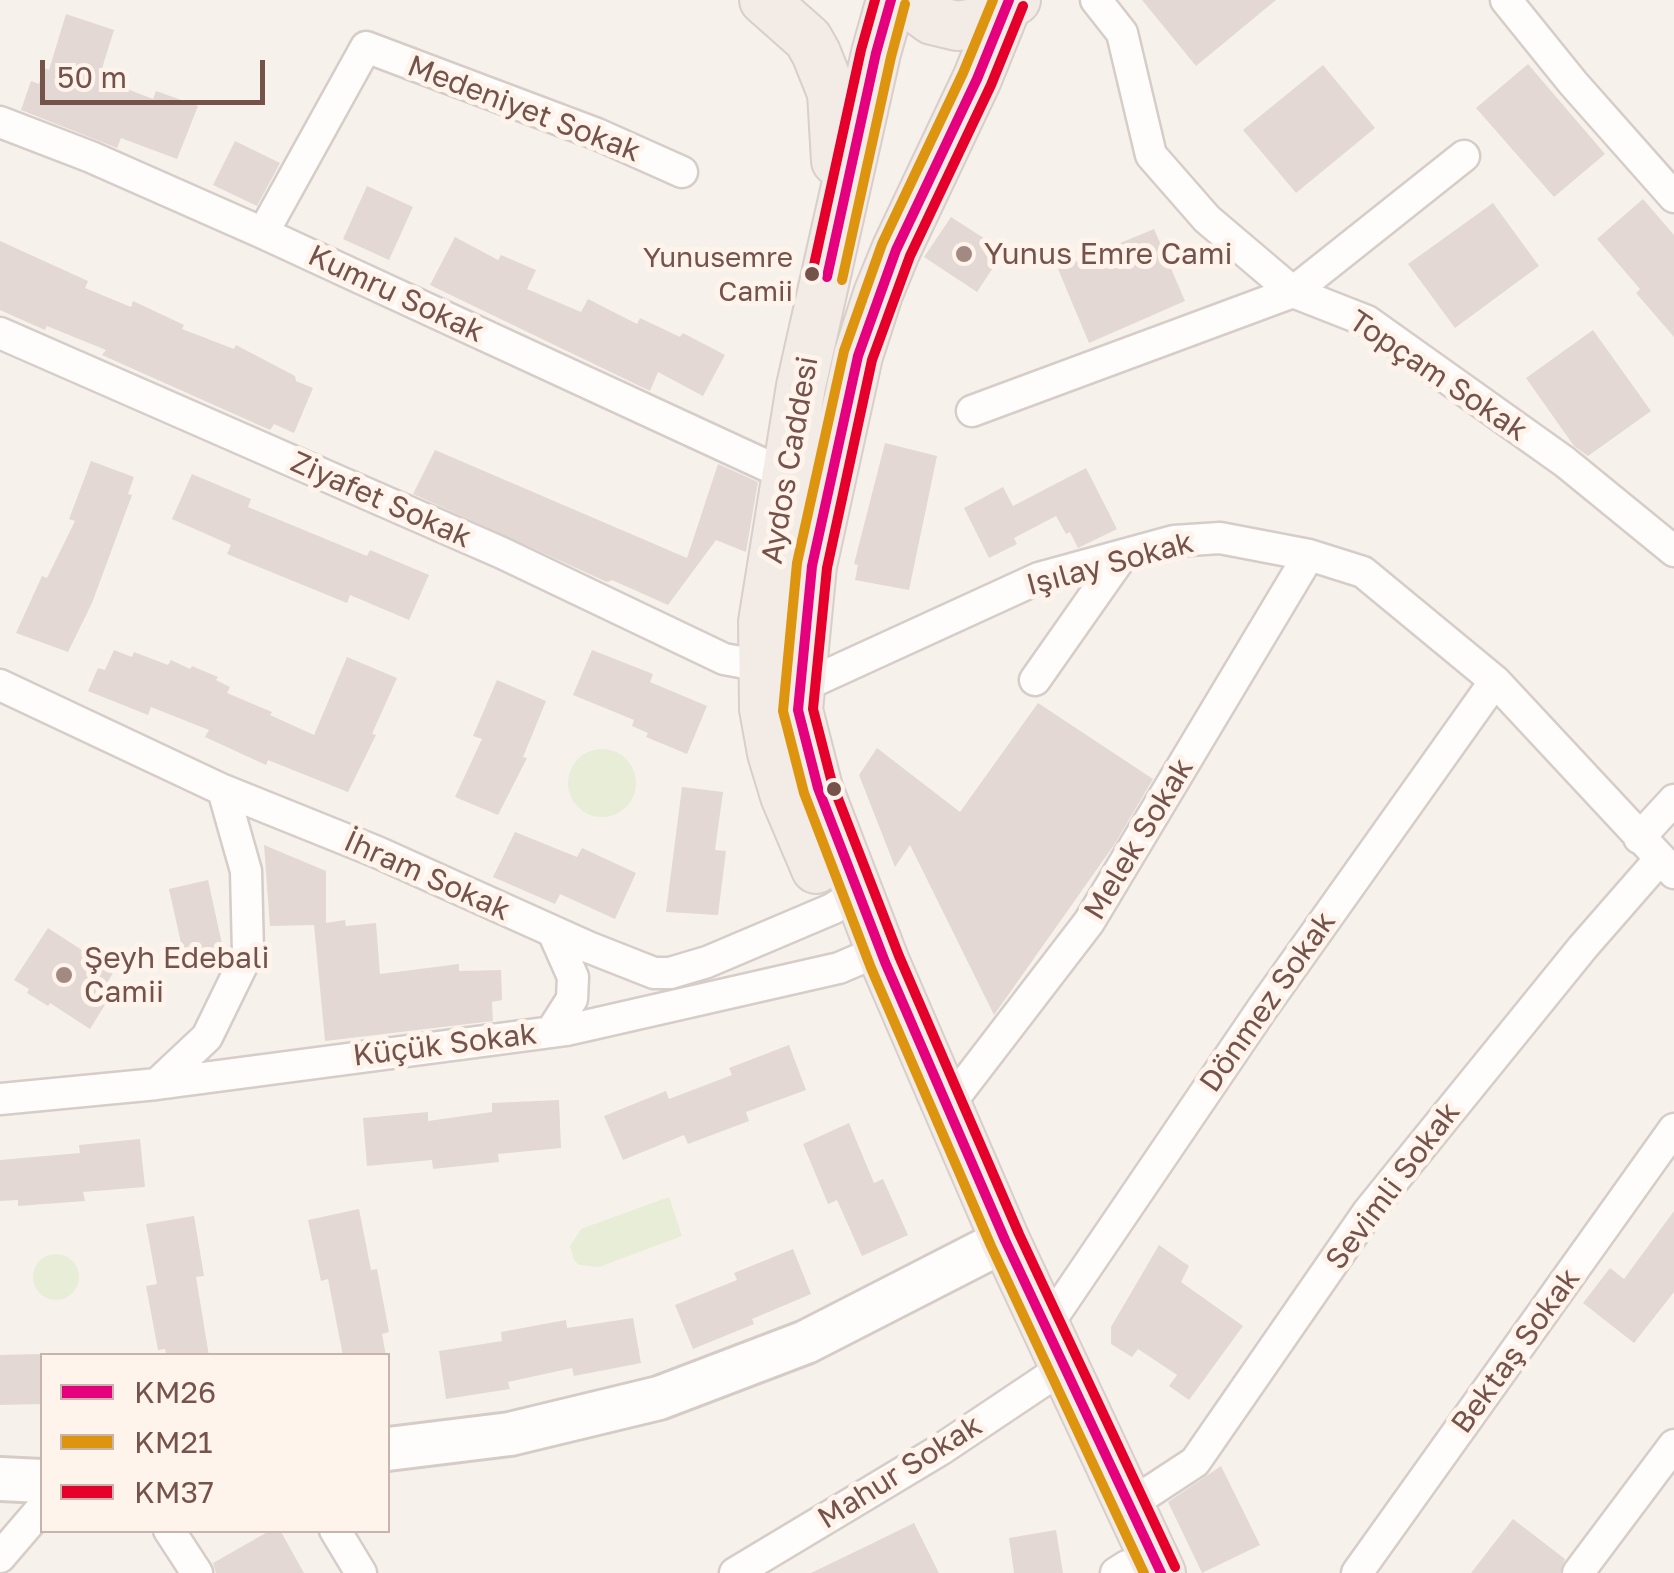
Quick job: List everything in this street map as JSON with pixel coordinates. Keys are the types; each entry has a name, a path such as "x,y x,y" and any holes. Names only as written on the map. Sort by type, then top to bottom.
{"main road":[{"path":"764,0 808,39 832,94 836,241"},
{"name":"Aydos Caddesi","path":"891,0 801,386 765,606 782,676 798,710 845,901 992,1247 1128,1506 1133,1571"},
{"path":"904,0 932,20 957,26 982,22 1010,3"},
{"name":"Aydos Caddesi","path":"782,676 812,566 858,356 890,264 1010,3"},
{"name":"Aydos Caddesi","path":"868,956 947,1107 992,1247"},
{"name":"Aydos Caddesi","path":"1051,1358 1133,1571"}],"street":[{"name":"Topçam Sokak","path":"1096,0 1122,33 1151,155 1207,219 1293,292 1367,321 1565,462 1674,551"},
{"path":"1119,0 1122,33"},
{"path":"1506,0 1674,197"},
{"name":"Medeniyet Sokak","path":"263,233 366,48 598,134 682,172"},
{"name":"Kumru Sokak","path":"0,122 91,157 263,233 787,476"},
{"path":"972,410 1293,292 1464,156"},
{"name":"Ziyafet Sokak","path":"0,332 502,553 724,659 782,676"},
{"name":"Işılay Sokak","path":"782,676 1039,578 1174,541 1220,538 1309,556 1363,572 1494,681 1657,857"},
{"path":"1035,680 1122,556"},
{"name":"Melek Sokak","path":"947,1107 1089,922 1309,556"},
{"name":"Dönmez Sokak","path":"1051,1358 1262,1009 1494,681"},
{"name":"İhram Sokak","path":"0,685 223,790 377,852 638,969 670,973 708,962 845,901"},
{"path":"157,1084 207,1036 248,953 246,871 223,790"},
{"name":"Sevimli Sokak","path":"1128,1506 1195,1462 1368,1212 1657,857 1674,800"},
{"path":"551,1032 572,999 573,977 554,932"},
{"name":"Küçük Sokak","path":"0,1098 157,1084 551,1032 709,1000 868,956"},
{"name":"Bektaş Sokak","path":"1357,1573 1674,1129"},
{"path":"390,1449 510,1434 659,1398 806,1342 992,1247"},
{"name":"Mahur Sokak","path":"735,1573 940,1450 1051,1358"},
{"path":"1578,1573 1663,1484 1674,1445"},
{"path":"0,1479 40,1480"},
{"path":"9,1560 40,1511"},
{"path":"171,1533 197,1573"},
{"path":"336,1533 360,1573"}],"green space":[{"path":"602,749 615,751 626,759 634,770 634,796 626,807 615,815 602,817 589,815 578,807 570,796 568,783 570,770 578,759 589,751"},
{"path":"669,1197 682,1236 599,1267 579,1265 574,1260 570,1246 581,1229"},
{"path":"56,1254 72,1261 79,1277 72,1293 56,1300 40,1293 33,1277 40,1261"}],"building":[{"path":"1142,0 1276,0 1196,66"},
{"path":"66,14 114,30 99,78 153,99 156,91 198,106 177,159 121,138 117,148 21,110 31,81 39,84 44,68 49,70"},
{"path":"1528,64 1605,154 1554,197 1476,108"},
{"path":"1323,65 1375,128 1296,193 1243,130"},
{"path":"235,141 280,163 257,206 213,185"},
{"path":"367,186 413,207 389,260 343,239"},
{"path":"1643,199 1674,235 1674,337 1597,239"},
{"path":"1493,203 1539,266 1455,328 1408,264"},
{"name":"Yunus Emre Cami","path":"951,217 1004,251 977,292 924,257"},
{"path":"1154,229 1185,301 1089,343 1058,269"},
{"path":"455,237 498,260 501,255 536,270 527,289 581,312 588,299 637,324 640,318 680,337 683,333 725,355 703,396 658,372 650,391 430,285"},
{"path":"0,241 88,281 85,288 131,307 133,301 184,325 182,329 234,349 236,345 295,376 296,381 313,388 294,433 274,424 270,430 102,355 106,350 0,310"},
{"path":"1593,330 1651,411 1588,456 1574,446 1526,378"},
{"path":"885,443 937,456 909,590 855,580 858,565 854,564"},
{"path":"435,450 687,558 718,464 758,482 746,552 716,540 668,605 612,580 607,582 413,494"},
{"path":"91,461 134,477 128,494 132,495 92,603 68,652 16,633 42,576 47,578 75,521 69,519"},
{"path":"1086,468 1117,529 1078,548 1056,516 1014,538 1017,544 989,558 964,508 1003,487 1013,506"},
{"path":"192,474 251,499 248,507 367,556 370,550 429,575 409,620 350,595 347,603 227,554 231,545 172,519"},
{"path":"114,650 132,657 134,652 168,665 171,660 218,677 216,680 230,687 227,693 314,735 347,657 397,678 372,734 376,735 348,792 268,760 266,765 205,737 209,730 151,707 148,715 88,691 98,668 105,670"},
{"path":"592,650 653,674 650,682 707,706 687,754 646,737 648,733 632,726 634,720 573,695"},
{"path":"497,680 546,701 523,757 527,758 498,815 455,797 482,739 473,736"},
{"path":"1038,703 1153,779 1114,845 994,1015 910,845 895,867 859,775 877,748 960,812"},
{"path":"682,787 723,792 715,850 726,851 718,915 666,912"},
{"path":"515,832 577,857 582,848 636,873 615,919 560,894 555,904 493,877"},
{"path":"264,845 326,871 326,923 376,923 380,974 459,964 459,971 501,970 502,1000 492,1002 493,1021 325,1041 314,925 270,926"},
{"path":"208,880 224,953 185,961 169,889"},
{"name":"Şeyh Edebali Camii","path":"48,928 114,971 106,985 114,990 90,1029 27,993 29,989 14,980"},
{"path":"789,1045 806,1090 746,1112 749,1121 688,1144 684,1135 623,1160 604,1116 666,1091 669,1099 732,1075 729,1068"},
{"path":"559,1100 561,1148 498,1154 499,1162 433,1169 432,1160 367,1166 363,1118 428,1112 428,1121 492,1112 492,1103"},
{"path":"849,1123 874,1183 883,1179 908,1235 862,1256 837,1200 828,1204 803,1144"},
{"path":"140,1139 145,1187 83,1192 85,1201 18,1206 18,1200 0,1201 0,1160 80,1153 79,1145"},
{"path":"359,1209 371,1270 377,1269 389,1332 382,1334 385,1353 342,1353 328,1279 321,1281 308,1220"},
{"path":"1674,1211 1674,1292 1634,1343 1583,1303 1610,1268 1624,1279"},
{"path":"194,1216 204,1276 196,1277 209,1353 158,1350 146,1286 157,1284 146,1224"},
{"path":"1159,1245 1189,1266 1181,1282 1243,1326 1189,1400 1169,1386 1177,1375 1138,1349 1132,1357 1111,1344 1111,1327"},
{"path":"793,1249 811,1294 752,1319 754,1324 693,1349 675,1305 737,1280 734,1273"},
{"path":"633,1318 641,1363 574,1376 572,1368 508,1382 510,1389 446,1399 439,1351 502,1341 501,1332 566,1320 567,1328"},
{"path":"40,1354 40,1404 0,1405 0,1355"},
{"path":"1221,1466 1260,1545 1202,1573 1168,1502"},
{"path":"1513,1519 1565,1559 1560,1573 1471,1573"},
{"path":"914,1523 939,1573 811,1573 869,1545"},
{"path":"1056,1530 1063,1573 1014,1573 1009,1538"},
{"path":"266,1533 282,1533 304,1573 216,1573 213,1563"}],"transit line":[{"name":"KM37","path":"812,274 875,0"},
{"name":"KM26","path":"827,277 891,0"},
{"name":"KM21","path":"993,0 882,244 844,351 797,563 783,711 804,793 871,968 991,1246 1144,1573"},
{"name":"KM26","path":"1009,0 977,79 896,250 858,356 812,566 798,710 818,788 885,962 1005,1240 1161,1573"},
{"name":"KM21","path":"842,280 905,4"},
{"name":"KM37","path":"1023,6 991,85 910,256 872,360 827,568 813,709 832,783 899,956 1019,1234 1175,1567"}],"place":[{"name":"Yunus Emre Cami","path":"964,254"},
{"name":"Yunusemre Cami̇i̇","path":"812,274"},
{"name":"Şeyh Edebali Camii","path":"64,975"}]}
